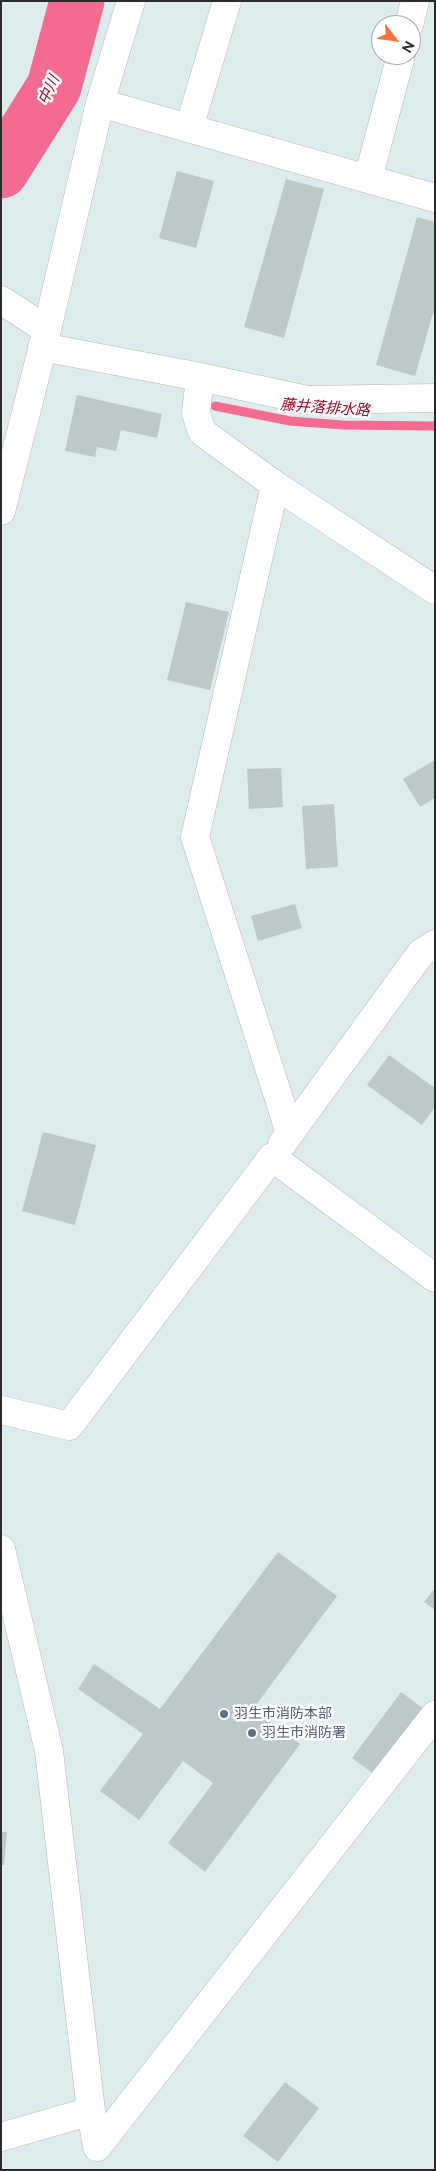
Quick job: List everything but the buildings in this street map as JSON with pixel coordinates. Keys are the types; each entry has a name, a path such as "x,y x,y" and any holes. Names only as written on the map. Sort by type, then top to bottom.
{"street":[{"path":"1,511 100,103 131,1"},
{"path":"189,128 227,1"},
{"path":"412,15 415,1"},
{"path":"368,179 398,65"},
{"path":"100,103 435,198"},
{"path":"1,300 44,339 200,377 307,400 435,398"},
{"path":"200,377 196,413 202,432 275,485 435,590"},
{"path":"275,485 194,837 290,1133"},
{"path":"1,1410 69,1426 290,1133 421,953 435,944"},
{"path":"272,1157 435,1278"},
{"path":"1,1549 49,1751 91,2111 99,2158"},
{"path":"99,2158 435,1715"},
{"path":"1,2136 91,2111"}],"waterway":[{"name":"中川","path":"1,171 54,87 77,1"},
{"name":"藤井落排水路","path":"215,406 290,421 343,425 435,426"}],"place":[{"name":"羽生市消防本部","path":"224,1714"},
{"name":"羽生市消防署","path":"252,1733"}]}
